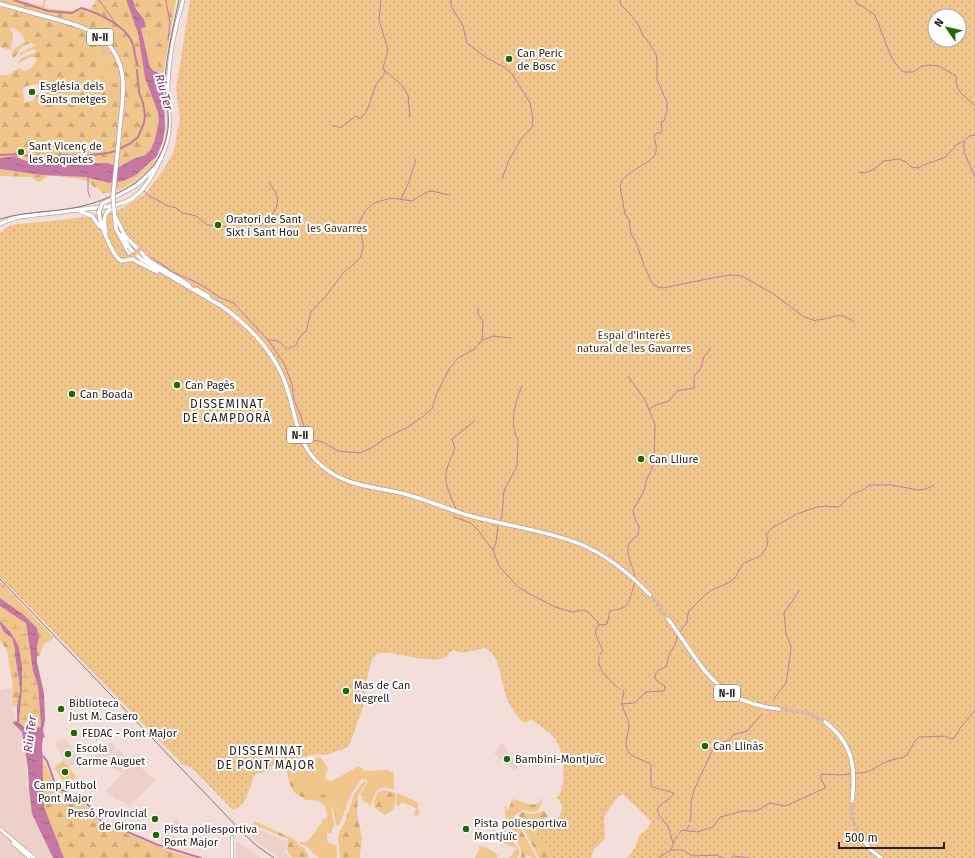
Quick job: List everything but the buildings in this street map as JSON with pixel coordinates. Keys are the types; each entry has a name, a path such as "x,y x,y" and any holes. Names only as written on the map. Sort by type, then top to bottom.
{"highway":[{"name":"N-II","path":"0,4 84,27 98,35 106,42 118,60 123,82 113,196 113,211 120,234 129,247 130,253 223,307 238,319 261,343 276,363 286,386 296,425 303,442 317,461 330,472 356,484 408,495 470,516 563,538 592,550 624,570 650,595"},
{"path":"108,241 99,217 102,204 144,179 161,158"},
{"path":"0,224 18,217 71,211 113,211 137,194 145,185 161,158"},
{"path":"113,211 129,197 126,193 120,194"},
{"path":"110,245 105,225 105,216 110,208 123,204 128,200"},
{"path":"64,212 80,211 90,214 97,221 117,258 124,261 140,258 141,252"},
{"path":"113,211 125,236 148,260 208,296 223,307"},
{"path":"113,211 118,234 130,253 130,258 223,309 238,319"},
{"path":"124,261 132,248 137,248"},
{"name":"N-II","path":"668,619 712,679 728,694 749,703 779,709"},
{"path":"825,722 839,734 851,756 854,772 852,801"},
{"path":"863,840 871,850 881,858"}],"main road":[{"path":"161,158 168,142 170,132 168,81 173,44 183,0"},
{"path":"0,830 30,858"},
{"path":"0,830 34,858"},
{"path":"232,858 234,840"}],"shaded area":[{"path":"13,687 12,712 15,711 16,721 11,722 22,732 27,789 29,789 32,814 52,856 48,858 0,858 0,690"},
{"name":"Escola Carme Auguet","path":"65,737 79,760 70,767 54,744"},
{"path":"110,742 115,745 114,747 116,749 103,761 95,756"},
{"name":"Bambini-Montjuïc","path":"502,743 507,748 508,754 518,764 517,770 511,769 494,753"},
{"path":"118,750 131,761 131,763 121,773 105,763"},
{"path":"133,763 156,780 129,807 119,799 118,801 106,791"},
{"path":"176,819 180,822 181,826 171,843 169,844 161,841 161,838"},
{"path":"253,827 287,841 285,852 290,857 279,858 249,835"},
{"path":"238,842 261,858 236,858"}],"green space":[{"path":"0,0 18,0 42,6 44,0 46,0 44,8 71,11 82,7 91,9 96,0 126,0 138,33 145,78 158,113 159,122 150,151 145,155 133,159 119,167 108,163 29,162 21,157 13,156 0,158 0,75 8,75 19,68 25,71 32,67 37,60 34,57 30,57 17,64 21,58 37,52 34,49 24,53 20,57 20,53 36,45 31,43 27,44 21,48 13,58 11,54 13,50 25,41 22,34 12,27 10,28 13,34 11,50 0,47","holes":["106,52 117,72 115,84 98,74 96,64 102,54","38,84 43,87 46,92 43,95 36,95 34,100 24,102 23,89 26,86"]},
{"path":"133,0 176,0 163,75 159,72 145,20 136,8"},
{"name":"Espai d'interès natural de les Gavarres","path":"190,0 975,0 975,858 627,858 635,848 639,836 647,829 651,822 623,794 617,798 604,816 605,839 594,849 591,858 553,858 534,832 537,827 554,825 562,812 562,805 557,798 560,794 563,782 563,763 560,750 554,737 548,732 532,720 524,723 515,713 506,694 500,671 494,657 485,648 463,653 453,650 445,657 438,660 416,658 391,653 377,654 372,659 366,683 364,703 349,745 344,749 326,755 316,754 279,763 263,773 256,774 244,801 237,808 232,809 191,767 183,765 0,577 0,233 7,227 17,224 85,217 119,210 145,194 164,169 174,151 180,118 176,90"},
{"path":"141,27 146,27 152,37 159,72 154,71 150,66"},
{"path":"106,52 117,72 115,84 98,74 96,64 102,53"},
{"path":"157,156 149,169 142,175 126,187 109,193 102,193 98,188 80,179 48,176 39,182 31,177 0,176 0,169 41,175 85,177 108,183 117,182 136,175"},
{"path":"0,581 54,638 44,644 39,656 37,656 39,638 37,628 24,615 0,598"},
{"path":"0,606 26,622 33,671 38,686 41,726 34,730 28,731 19,723 22,666 19,647 11,633 0,621"},
{"path":"0,624 4,632 12,638 15,649 20,692 17,707 12,706 13,687 7,651 0,640"},
{"path":"42,756 53,782 69,796 81,800 99,822 169,851 195,858 64,858 44,807"},
{"path":"318,757 321,758 328,769 325,777 327,780 332,781 359,766 365,771 388,770 394,773 394,790 380,788 374,797 371,806 361,799 363,797 360,794 368,782 365,779 361,779 351,794 338,826 336,825 331,802 327,796 303,785 291,771 289,764 308,762"},
{"name":"Camp Futbol Pont Major","path":"64,760 76,777 66,785 54,768"},
{"path":"286,768 289,768 294,776 310,789 319,791 328,797 333,806 331,808 334,822 331,834 327,833 326,809 319,802 305,800 295,793 291,786"},
{"path":"364,781 366,783 358,795 357,813 362,838 360,858 340,858 338,837 345,822 354,794"},
{"path":"384,790 396,793 395,808 385,815 375,808 374,801 378,792"},
{"path":"397,793 419,803 417,808 420,810 418,816 414,815 416,808 401,802 398,806 396,805"},
{"path":"542,796 541,805 538,810 533,812 522,810 514,816 515,819 517,819 517,825 537,858 532,858 527,855 524,858 520,858 520,846 506,822 505,805 507,809 509,809 512,800 514,799 527,804 537,804"},
{"path":"563,808 563,858 539,858 523,828 519,815 522,812 533,814 544,811 548,816 544,819 528,820 532,828 548,826 552,825 557,820"},
{"path":"327,818 327,840 328,842 337,846 337,858 319,858 307,847 299,843 307,842 323,819"},
{"path":"254,821 292,838 298,845 304,848 309,857 292,858 287,850 288,839 254,825"},
{"path":"504,825 509,838 519,849 519,855 517,858 509,858 517,848 505,844 500,826"},
{"path":"478,846 496,854 498,856 497,858 475,858 480,848"}],"water":[{"path":"126,0 133,0 136,9 144,19 146,27 141,28 150,67 154,71 163,75 165,128 163,141 157,156 136,175 123,181 109,183 85,177 41,175 0,169 0,158 14,156 29,162 108,163 119,167 133,159 145,155 150,151 159,122 158,113 145,78 138,33"},
{"name":"Riu Ter","path":"0,598 24,615 37,628 39,638 37,647 37,662 44,693 45,720 43,730 45,738 43,737 42,747 44,807 64,858 53,858 32,814 28,769 22,732 12,722 17,721 17,707 20,691 15,649 12,638 4,632 0,621 11,633 19,647 22,666 22,687 19,723 29,731 41,726 38,686 33,671 26,623 0,606"}],"waterway":[{"path":"14,0 48,11 72,13 81,8 112,21 130,38 134,47 137,64"},
{"path":"99,0 117,25"},
{"path":"166,0 170,23 168,40"},
{"path":"333,126 340,128 356,116 360,119 363,116 368,108 376,85 384,74 383,68 388,50 379,20 381,0"},
{"path":"451,0 451,6 463,26 467,43 487,58 504,67 512,74 530,103 533,119 532,127 521,139 509,160 502,179"},
{"path":"620,0 621,5 639,26 643,36 656,54 657,80 667,102 667,111 664,121 661,122 662,130 654,136 656,152 649,161 626,176 620,186 625,214 629,220 631,234 636,242 650,279 654,285 663,288 717,277 731,275 742,276 775,295 804,317 816,321"},
{"path":"855,0 857,4 875,15 890,54 895,63 903,72 913,72 922,66 939,66 956,76 956,82 959,90 975,106"},
{"path":"119,149 131,143 138,137 144,123 145,115 139,92 137,70"},
{"path":"384,70 402,85 408,95 410,117"},
{"path":"975,135 969,136 964,141 964,152 975,177"},
{"path":"859,172 865,173 874,169 884,161 899,159 906,162 911,167 919,168 923,165 946,157 956,145 964,141"},
{"path":"0,155 19,154 38,158 63,155 85,156 116,151"},
{"path":"401,199 409,182 416,159"},
{"path":"88,178 88,192 90,197"},
{"path":"144,191 148,195 168,206 176,208 183,213 196,216 207,225 223,226 252,234 276,208 276,192 269,182"},
{"path":"268,340 278,341 286,348 296,345 300,337 306,331 311,312 326,296 343,273 360,258 363,244 359,223 365,211 374,203 391,198 412,201 427,192 432,191 449,195"},
{"path":"151,257 173,272 198,283 221,298 234,303 268,340 284,363 292,384 294,400 301,416 307,437 323,442 338,451 360,453 408,427 432,409 436,395 449,369 458,358 475,349 482,340 483,321 478,314 478,308"},
{"path":"817,320 840,315 854,322"},
{"path":"483,340 493,336 511,338"},
{"path":"649,410 653,406 669,401 677,391 694,388 694,376 700,370 704,357 711,348"},
{"path":"628,376 645,400 655,424 654,464 646,481 644,491 633,510 635,519 639,526 638,535 632,540 628,551 635,579"},
{"path":"499,521 502,517 504,491 517,466 518,440 515,434 513,420 515,406 522,386"},
{"path":"456,509 446,478 448,466 455,448 452,439 475,421"},
{"path":"621,704 634,703 646,692 664,691 665,686 656,680 655,675 659,670 666,667 669,655 676,643 677,636 688,621 687,618 689,611 712,590 730,582 735,578 742,565 761,556 767,546 768,541 766,535 772,528 797,514 817,507 840,506 852,494 861,491 869,485 892,485 918,490 926,489 934,485"},
{"path":"454,515 454,517 471,523 477,529 493,550 499,566 517,586 555,607 572,612 583,610 588,612 599,625"},
{"path":"493,550 496,543 498,525"},
{"path":"631,595 635,582"},
{"path":"773,700 786,683 790,657 791,646 786,634 784,613 799,591"},
{"path":"600,655 603,650 598,641 596,633 597,627 607,624 610,611 624,607 629,603 630,596"},
{"path":"599,657 602,671 620,689"},
{"path":"622,700 624,693 623,690"},
{"path":"622,702 629,723 626,744 627,750 631,755 651,765 651,784 653,787 674,793 660,805 657,810 668,826 673,843"},
{"path":"658,858 671,850 675,839 682,830 697,832 713,827 720,817 742,811 756,811 770,803 785,806 825,788 821,779 822,774 840,775 867,772 888,761 907,755 919,737 945,736 951,739 954,738 961,727 975,711"},
{"path":"690,822 691,802 694,790 713,749 718,744 729,740 733,735 747,731 762,714"},
{"path":"41,754 47,761 54,781 61,789 69,794 81,798 90,807 92,813 100,820 158,845 201,858"},
{"path":"687,829 689,825"},
{"path":"672,850 683,850 692,856 715,855 725,858"},
{"path":"731,858 734,856 749,858"}],"tunnel":[{"path":"650,595 668,619"},
{"path":"779,709 807,713 825,722"},
{"path":"852,801 854,822 857,831 863,840"}],"railway":[{"path":"0,219 22,214 68,209 90,204 117,194 130,187 151,168 159,157 165,144 168,129 165,81 170,40 179,0"},
{"path":"0,579 244,834 257,846 274,858"}],"place":[{"name":"Can Peric de Bosc","path":"509,59"},
{"name":"Església dels Sants metges","path":"32,92"},
{"name":"Sant Vicenç de les Roquetes","path":"21,152"},
{"name":"Oratori de Sant Sixt i Sant Hou","path":"218,225"},
{"name":"Can Pagès","path":"177,385"},
{"name":"Can Boada","path":"72,394"},
{"name":"Can Lliure","path":"641,459"},
{"name":"Mas de Can Negrell","path":"346,691"},
{"name":"Biblioteca Just M. Casero","path":"61,709"},
{"name":"FEDAC - Pont Major","path":"74,733"},
{"name":"Can Llinàs","path":"705,746"},
{"name":"Escola Carme Auguet","path":"68,754"},
{"name":"Bambini-Montjuïc","path":"507,759"},
{"name":"Camp Futbol Pont Major","path":"65,772"},
{"name":"Presó Provincial de Girona","path":"155,819"},
{"name":"Pista poliesportiva Montjuïc","path":"466,829"},
{"name":"Pista poliesportiva Pont Major","path":"156,835"}],"district":[{"name":"DISSEMINAT DE CAMPDORÀ","path":"227,411"},
{"name":"DISSEMINAT DE PONT MAJOR","path":"266,758"}],"park label":[{"name":"les Gavarres","path":"337,228"}]}
